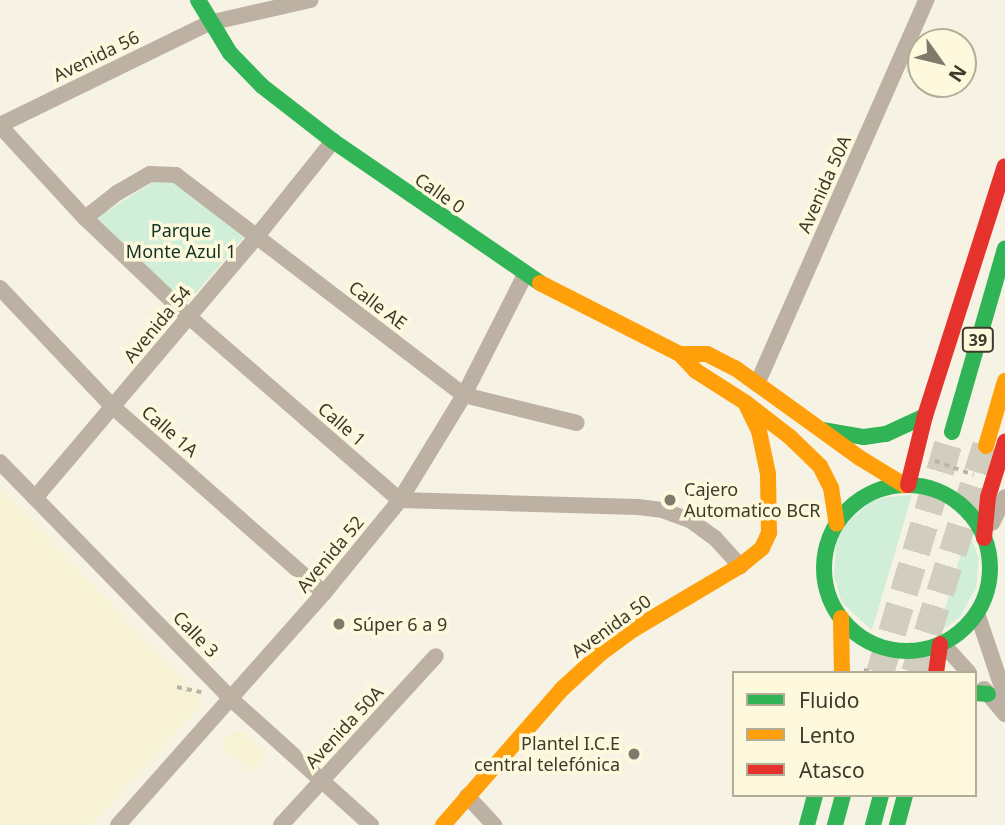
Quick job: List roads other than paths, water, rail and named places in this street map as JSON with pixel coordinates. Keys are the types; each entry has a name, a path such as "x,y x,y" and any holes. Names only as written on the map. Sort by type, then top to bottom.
{"main road":[{"name":"Calle 0","path":"198,0 209,23 230,53 262,86 333,141 525,275 680,354 696,371 746,403 789,437 820,466 831,488 837,524"},
{"path":"906,485 925,416 1005,166"},
{"name":"39","path":"952,432 1005,248"},
{"name":"Calle 0","path":"680,354 707,354 757,384 906,485"},
{"path":"986,446 1005,382"},
{"name":"Avenida 50","path":"443,825 562,688 601,653 634,629 740,566 762,548 769,533 766,460 759,430 746,403"},
{"path":"822,430 864,437 907,427 925,416"},
{"path":"766,460 775,446 789,437"},
{"path":"978,610 989,578 986,543 988,497 1005,442"},
{"path":"842,671 841,618 825,582 828,543 837,524 849,509 866,496 884,488 906,485 936,490 970,513 986,543 1005,552"},
{"path":"841,618 869,642 886,649 904,651 941,643 967,625 978,610 1003,591"},
{"path":"936,671 941,643"},
{"path":"807,825 814,797"},
{"path":"835,825 843,797"},
{"path":"873,825 880,797"},
{"path":"897,825 904,797"}],"street":[{"name":"Avenida 56","path":"0,125 209,23 310,0"},
{"name":"Avenida 50A","path":"757,384 926,0"},
{"name":"Calle 1","path":"0,125 85,218 188,316 400,500"},
{"name":"Avenida 54","path":"34,498 257,236 333,141"},
{"name":"Calle AE","path":"85,218 117,193 150,174 176,175 464,395 577,423"},
{"name":"Avenida 52","path":"118,825 324,593 400,500 464,395 525,275"},
{"name":"Calle 1A","path":"0,288 113,407 324,593"},
{"name":"Calle 3","path":"0,462 230,698 371,825"},
{"path":"986,543 1005,497"},
{"path":"400,500 662,510 690,520 715,538 740,566"},
{"path":"978,610 1005,696"},
{"path":"941,643 967,671"},
{"name":"Avenida 50A","path":"281,825 436,656"},
{"path":"982,694 1005,714"},
{"path":"467,796 494,825"}],"tunnel":[{"path":"881,671 952,432"},
{"path":"916,671 986,446"}],"place":[{"name":"Cajero Automatico BCR","path":"670,500"},
{"name":"Súper 6 a 9","path":"339,624"},
{"name":"Plantel I.C.E central telefónica","path":"634,754"}],"park label":[{"name":"Parque Monte Azul 1","path":"181,241"}]}
